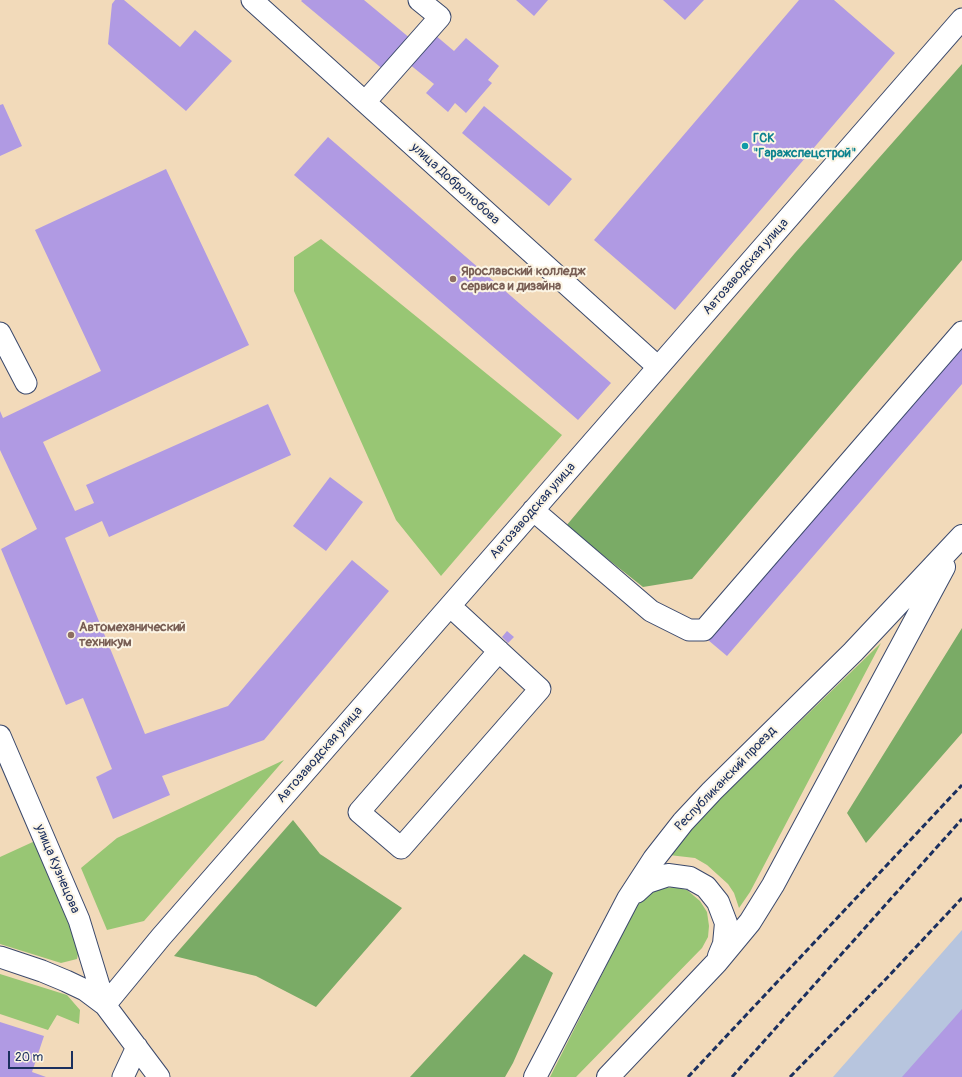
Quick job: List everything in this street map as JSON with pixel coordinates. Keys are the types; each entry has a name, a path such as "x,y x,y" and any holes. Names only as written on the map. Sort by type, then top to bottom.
{"main road":[{"name":"Республиканский проезд","path":"535,1077 628,899 659,852 682,822 712,790 853,652 960,539"},
{"name":"Республиканский проезд","path":"608,1077 716,963 750,922 773,885 960,539"},
{"path":"628,899 647,882 668,875 690,878 706,887 718,902 726,923 724,944 716,963"}],"street":[{"name":"улица Добролюбова","path":"252,0 658,367"},
{"path":"365,102 440,17 420,0"},
{"name":"Автозаводская улица","path":"105,1004 161,937 962,19"},
{"path":"533,510 651,611 689,630 704,630 962,332"},
{"path":"0,333 26,383"},
{"path":"450,606 499,651 540,689 401,848 359,812 499,651"},
{"name":"улица Кузнецова","path":"0,736 79,920 105,1004"},
{"path":"0,958 42,971 66,981 85,990 105,1004 159,1077"},
{"path":"123,1077 137,1047"}],"shaded area":[{"path":"962,930 962,1077 833,1077"}],"green space":[{"path":"962,64 962,260 692,579 643,587 566,526 795,253"},
{"path":"321,239 562,435 441,576 396,520 294,291 294,257"},
{"path":"962,628 962,733 866,843 847,813"},
{"path":"881,643 750,892 739,908 734,893 728,884 707,865 695,858 669,855 687,831"},
{"path":"284,760 144,921 107,930 81,868 117,838"},
{"path":"293,820 320,854 402,908 316,1007 256,976 174,956"},
{"path":"35,841 79,949 77,959 61,963 0,944 0,857"},
{"path":"674,887 687,890 700,901 707,912 709,926 708,937 702,948 576,1077 550,1077 640,899 650,890"},
{"path":"524,954 553,973 513,1063 505,1077 410,1077"},
{"path":"0,974 67,995 80,1010 79,1024 57,1015 48,1030 0,1014"}],"building":[{"path":"115,0 124,0 180,47 195,30 232,61 186,111 108,44 112,4"},
{"path":"364,0 411,39 385,71 301,1"},
{"path":"516,0 548,0 534,16"},
{"path":"663,0 704,0 685,20"},
{"name":"ГСК \"Гаражспецстрой\"","path":"799,0 834,0 895,53 675,310 594,240"},
{"path":"435,35 454,51 466,38 499,66 488,80 492,83 466,113 455,103 448,112 426,93 434,84 409,64"},
{"path":"3,104 22,146 0,156 0,105"},
{"path":"484,106 572,179 549,206 462,133"},
{"name":"Ярославский колледж сервиса и дизайна","path":"328,137 611,383 578,420 294,175"},
{"path":"166,169 249,345 43,442 75,511 94,503 86,485 268,404 291,455 109,537 102,521 65,538 145,734 228,706 352,560 389,591 264,740 162,776 170,795 113,819 96,777 112,769 83,698 66,705 1,549 37,529 0,450 0,411 3,418 101,371 35,230"},
{"path":"962,346 962,384 727,656 708,640"},
{"path":"330,477 363,502 326,551 293,526"},
{"path":"507,631 514,637 508,643 502,637"},
{"path":"962,1009 962,1077 902,1077"},
{"path":"0,1022 44,1036 32,1072 46,1077 0,1077"}],"railway":[{"path":"688,1077 962,785"},
{"path":"732,1077 962,819"},
{"path":"790,1077 885,980 962,898"}],"place":[{"name":"ГСК \"Гаражспецстрой\"","path":"745,146"},
{"name":"Ярославский колледж сервиса и дизайна","path":"453,279"},
{"name":"Автомеханический техникум","path":"71,635"}]}
